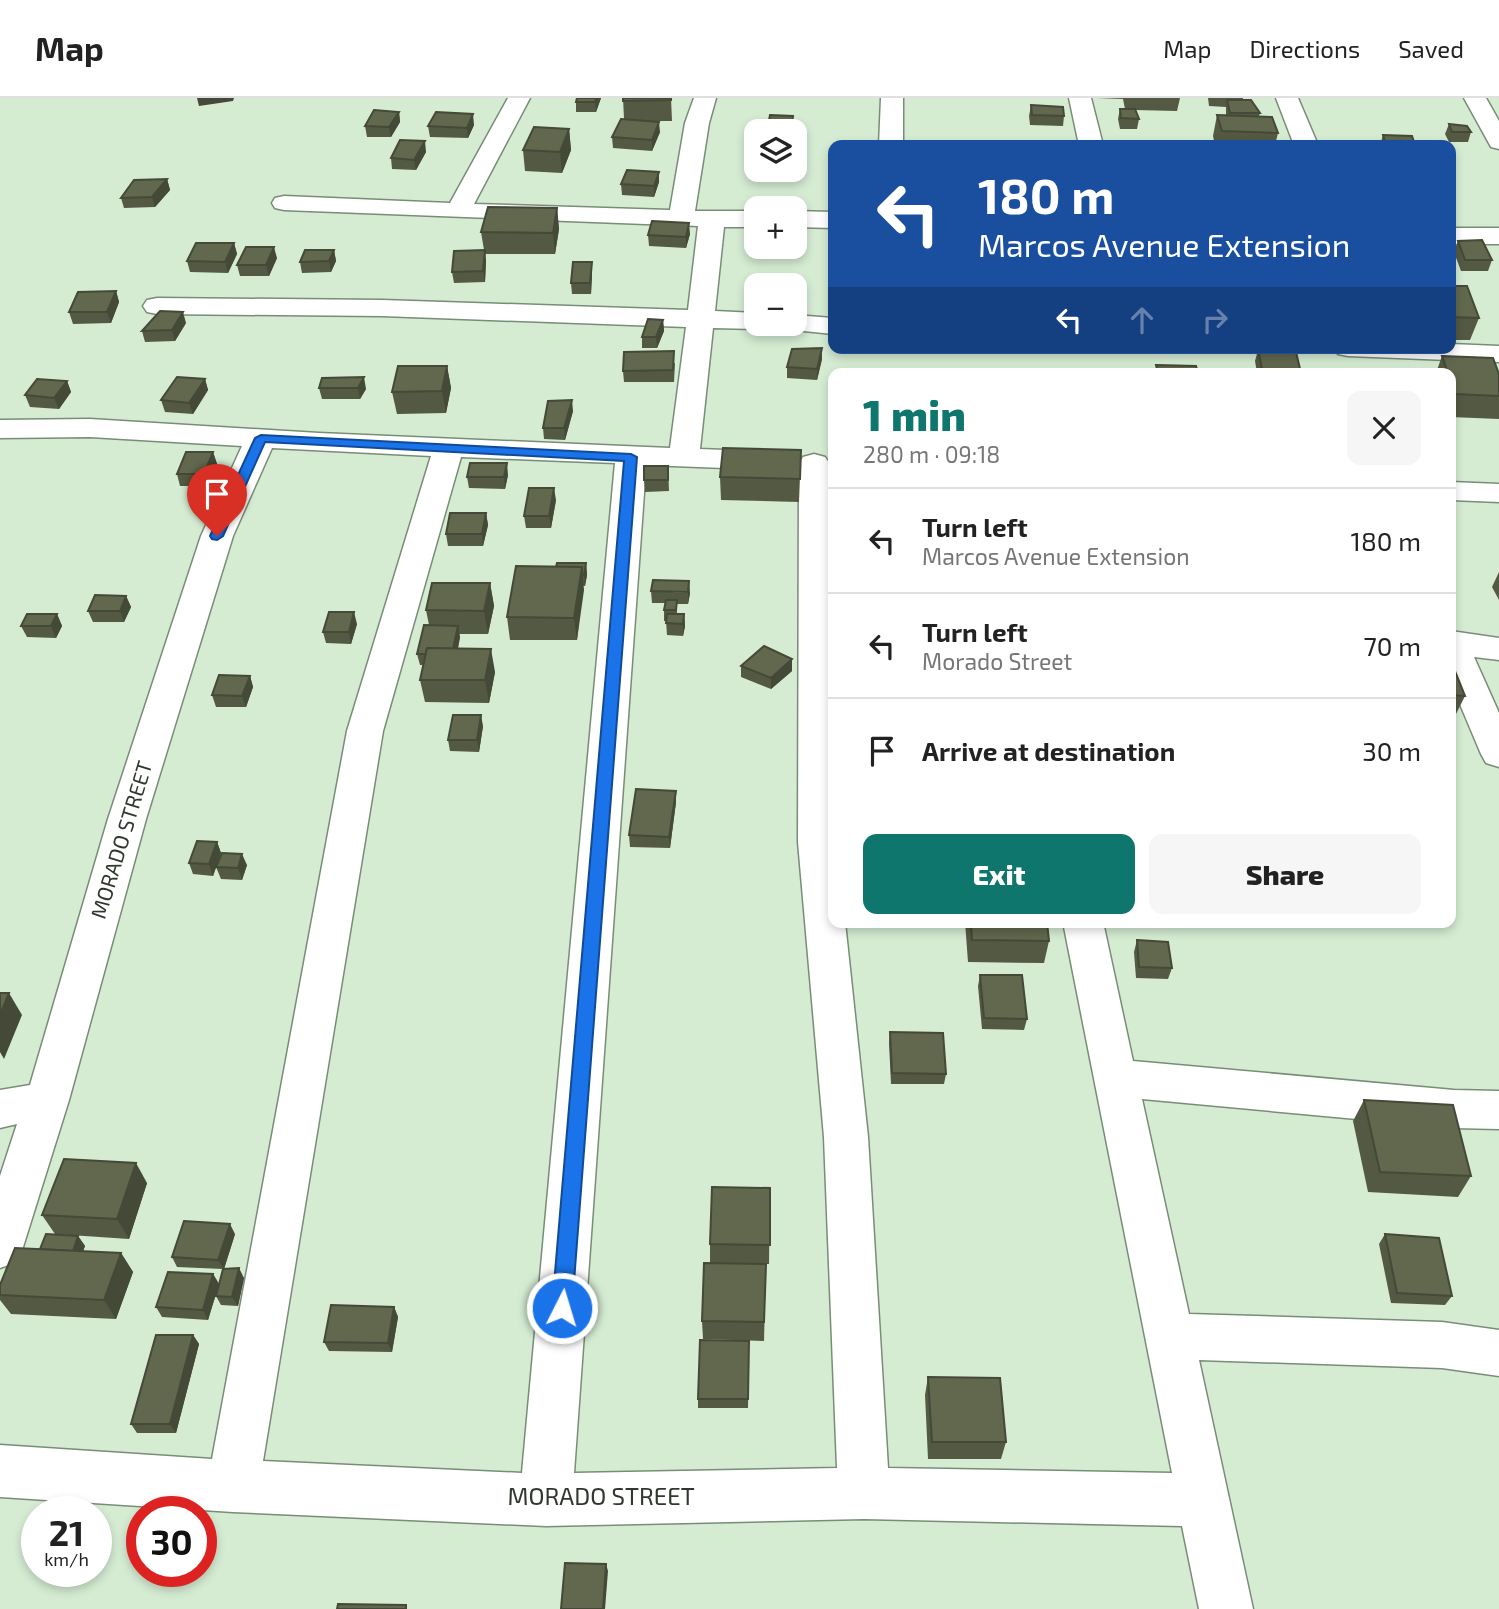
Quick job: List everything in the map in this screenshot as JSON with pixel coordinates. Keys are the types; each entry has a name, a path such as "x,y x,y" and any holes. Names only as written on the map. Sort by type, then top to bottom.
{"street":[{"path":"458,211 519,98"},
{"path":"681,218 697,123 705,98"},
{"path":"891,140 892,98"},
{"path":"1080,98 1090,140"},
{"path":"1287,98 1304,140"},
{"path":"1475,98 1499,142"},
{"path":"284,204 744,219"},
{"path":"684,458 712,219"},
{"path":"807,219 828,220"},
{"path":"1456,236 1499,236"},
{"path":"157,306 382,308 744,320"},
{"path":"807,324 828,326"},
{"path":"1456,352 1499,354"},
{"path":"0,429 90,428 631,457 824,463 817,842 846,1137 864,1493"},
{"name":"MORADO STREET","path":"0,1247 47,1100 127,819 217,536 261,438"},
{"path":"233,1486 365,731 448,448"},
{"path":"546,1500 631,457"},
{"path":"1456,491 1499,493"},
{"path":"1456,644 1499,649"},
{"path":"1456,655 1499,754"},
{"path":"1084,928 1226,1609"},
{"path":"1115,1078 1499,1110"},
{"path":"0,1109 47,1100"},
{"path":"1169,1336 1443,1345 1499,1353"},
{"name":"MORADO STREET","path":"0,1471 233,1486 546,1500 864,1493 1202,1500"}],"building":[{"path":"577,98 596,98 595,102 576,102"},
{"path":"623,98 671,98 671,100 623,101"},
{"path":"1227,100 1251,100 1260,113 1230,113"},
{"path":"1031,105 1063,107 1064,116 1032,115"},
{"path":"1120,109 1135,109 1139,119 1121,118"},
{"path":"374,110 399,112 389,127 365,126"},
{"path":"436,112 473,114 467,128 428,126"},
{"path":"770,115 793,116 793,119 769,119"},
{"path":"1217,115 1272,117 1278,133 1222,131"},
{"path":"621,119 659,122 652,140 612,137"},
{"path":"1449,124 1467,126 1471,132 1452,132"},
{"path":"534,127 569,129 560,152 523,150"},
{"path":"1383,135 1412,136 1413,140 1384,140"},
{"path":"400,140 425,141 414,160 391,158"},
{"path":"627,170 659,172 654,186 621,184"},
{"path":"167,179 152,197 121,198 134,180"},
{"path":"488,207 557,208 553,233 481,232"},
{"path":"652,221 689,223 686,237 648,235"},
{"path":"1482,240 1492,260 1465,260 1458,241"},
{"path":"196,243 234,243 225,262 187,261"},
{"path":"246,247 274,247 266,265 237,265"},
{"path":"305,250 334,250 329,261 300,262"},
{"path":"485,250 483,271 452,272 454,251"},
{"path":"573,262 592,262 590,283 571,283"},
{"path":"1456,286 1467,286 1479,318 1456,317"},
{"path":"116,291 107,312 69,312 78,292"},
{"path":"160,311 183,312 172,330 142,331"},
{"path":"648,319 663,320 656,337 642,337"},
{"path":"822,348 817,369 787,367 792,349"},
{"path":"674,351 673,370 623,371 624,352"},
{"path":"1259,354 1296,354 1300,368 1262,368"},
{"path":"1442,356 1493,358 1499,374 1499,396 1456,394 1456,368 1446,368"},
{"path":"1156,365 1197,368 1157,368"},
{"path":"398,366 447,366 442,391 392,392"},
{"path":"177,377 205,379 189,403 161,400"},
{"path":"364,377 358,388 319,388 322,378"},
{"path":"37,379 67,381 54,398 25,395"},
{"path":"572,400 564,428 543,428 548,401"},
{"path":"723,448 801,450 800,479 720,477"},
{"path":"186,452 213,452 204,474 177,474"},
{"path":"470,463 507,463 504,477 467,477"},
{"path":"644,466 668,466 668,480 644,480"},
{"path":"529,488 554,488 549,516 524,516"},
{"path":"450,513 486,513 482,534 446,534"},
{"path":"557,563 586,563 584,575 582,567 556,567"},
{"path":"516,566 582,567 574,618 507,617"},
{"path":"653,580 689,581 688,592 651,591"},
{"path":"432,583 490,583 484,611 426,610"},
{"path":"95,595 126,596 120,611 88,611"},
{"path":"666,600 677,600 676,610 664,610"},
{"path":"329,612 354,612 349,632 323,632"},
{"path":"27,614 57,614 51,626 21,626"},
{"path":"667,614 684,614 683,624 666,623"},
{"path":"424,625 458,626 453,649 427,648 426,654 417,654"},
{"path":"764,646 792,659 771,678 741,666"},
{"path":"427,648 491,649 485,680 420,680"},
{"path":"1456,674 1465,696 1456,695"},
{"path":"219,675 250,676 242,696 212,695"},
{"path":"453,715 481,715 477,740 448,740"},
{"path":"636,789 676,791 669,837 629,835"},
{"path":"197,841 217,842 209,864 189,863"},
{"path":"222,853 242,854 238,868 216,867"},
{"path":"971,928 1048,928 1049,941 972,940"},
{"path":"1137,940 1168,942 1172,968 1139,967"},
{"path":"980,975 1022,975 1027,1019 984,1018"},
{"path":"0,993 9,993 0,1015"},
{"path":"890,1032 943,1033 946,1074 892,1073"},
{"path":"1364,1100 1453,1105 1471,1176 1380,1172"},
{"path":"64,1159 136,1163 117,1219 42,1215"},
{"path":"712,1187 770,1188 770,1245 710,1244"},
{"path":"184,1221 230,1224 218,1260 172,1257"},
{"path":"46,1234 78,1236 73,1251 40,1249"},
{"path":"1385,1234 1439,1238 1452,1296 1397,1293"},
{"path":"15,1248 121,1253 104,1300 0,1295 0,1285"},
{"path":"704,1263 766,1264 764,1322 702,1321"},
{"path":"239,1268 232,1297 216,1296 223,1269"},
{"path":"168,1272 213,1274 203,1310 156,1307"},
{"path":"331,1305 394,1307 388,1343 324,1342"},
{"path":"156,1335 193,1335 170,1424 131,1424"},
{"path":"700,1340 749,1341 748,1399 698,1399"},
{"path":"928,1377 1000,1378 1006,1442 932,1442"},
{"path":"565,1563 606,1564 603,1609 561,1609"},
{"path":"338,1604 406,1605 406,1609 337,1609"}],"route":[{"path":"217,536 261,438 631,457 562,1308"}]}
